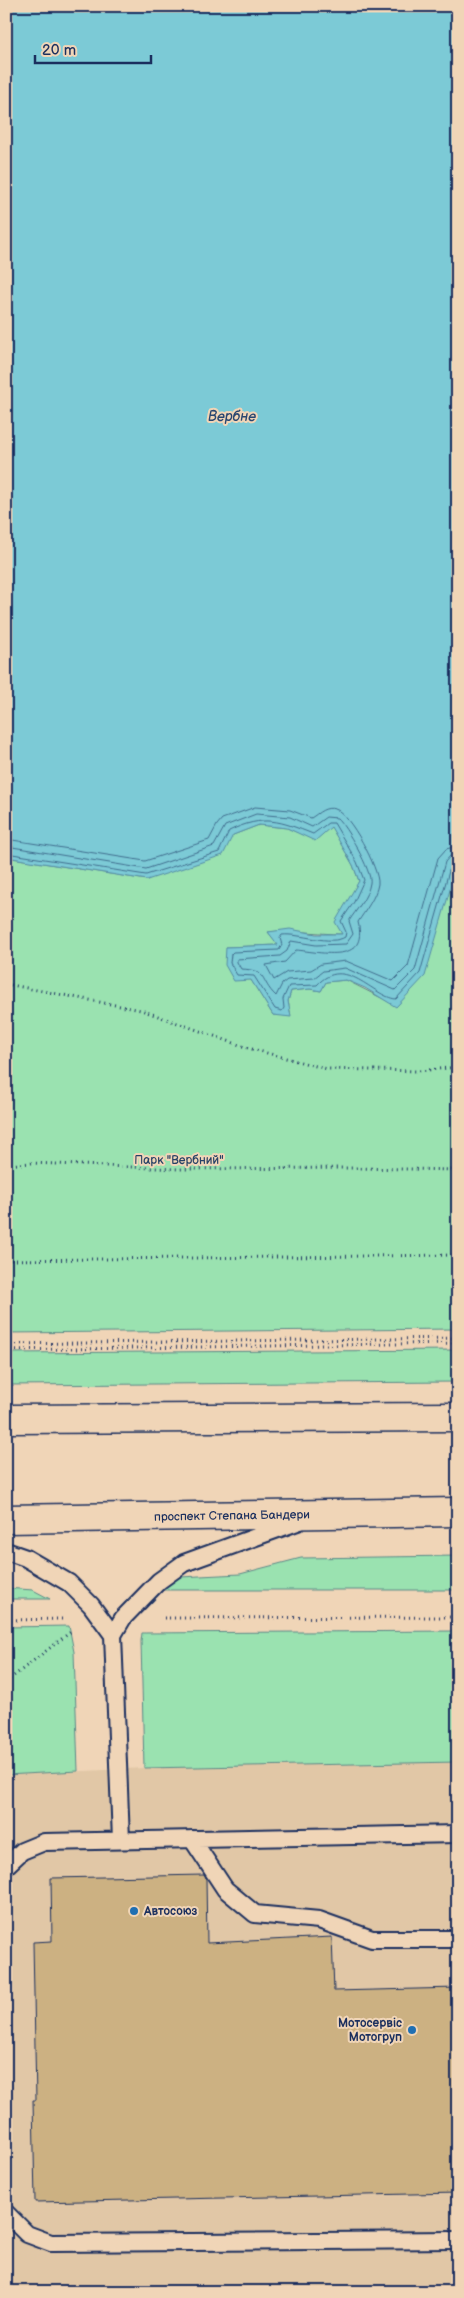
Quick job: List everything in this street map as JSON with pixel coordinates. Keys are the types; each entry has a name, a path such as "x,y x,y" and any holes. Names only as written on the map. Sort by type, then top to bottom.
{"main road":[{"path":"6,1419 458,1417"},
{"name":"проспект Степана Бандери","path":"6,1519 458,1512"}],"lane":[{"path":"121,1840 113,1635 123,1618 158,1581 184,1563 319,1514"},
{"path":"6,1551 26,1558 69,1583 95,1619 113,1635"},
{"path":"6,1866 22,1850 44,1842 458,1834"},
{"path":"192,1839 225,1889 255,1914 319,1920 372,1939 458,1939"},
{"path":"6,2213 27,2234 51,2243 458,2240"}],"path":[{"path":"6,984 141,1010 248,1048 327,1069 418,1071 458,1067"},
{"path":"6,1165 30,1163 179,1170 356,1168 458,1170"},
{"path":"6,1260 458,1255"},
{"path":"6,1344 458,1338"},
{"path":"6,1350 458,1344"},
{"path":"123,1618 458,1617"},
{"path":"6,1620 95,1619"},
{"path":"6,1682 95,1619"}],"shaded area":[{"path":"458,1762 458,2292 6,2292 6,1775 144,1768"}],"green space":[{"name":"Парк \"Вербний\"","path":"259,825 287,828 315,840 331,826 353,865 359,881 350,900 342,934 287,931 268,932 279,945 226,947 251,980 273,1015 291,1016 288,1001 291,991 310,989 321,991 326,982 346,980 397,1006 409,991 458,862 458,1329 6,1333 6,857 147,880 233,835"},
{"path":"458,1350 458,1382 6,1385 6,1353"},
{"path":"458,1556 458,1590 160,1590 167,1583 180,1577 240,1574 301,1558"},
{"path":"6,1588 33,1590 50,1599 6,1599"},
{"path":"69,1626 74,1652 78,1771 6,1775 6,1627"},
{"path":"458,1631 458,1762 144,1768 142,1633"}],"water":[{"name":"Вербне","path":"6,6 458,6 458,862 425,976 396,1007 365,988 346,980 326,982 321,991 310,989 291,991 288,1001 291,1017 273,1015 251,980 234,981 225,965 226,947 278,945 268,932 290,929 316,934 342,934 335,922 359,881 353,865 331,827 315,841 287,828 259,825 233,835 223,855 147,880 6,857"}],"building":[{"path":"204,1875 206,1879 207,1943 332,1937 334,1991 458,1988 458,2193 35,2202 33,2100 36,2100 33,1942 52,1941 51,1878"}],"place":[{"name":"Автосоюз","path":"134,1911"},
{"name":"Мотосервіс Мотогруп","path":"412,2030"}]}
